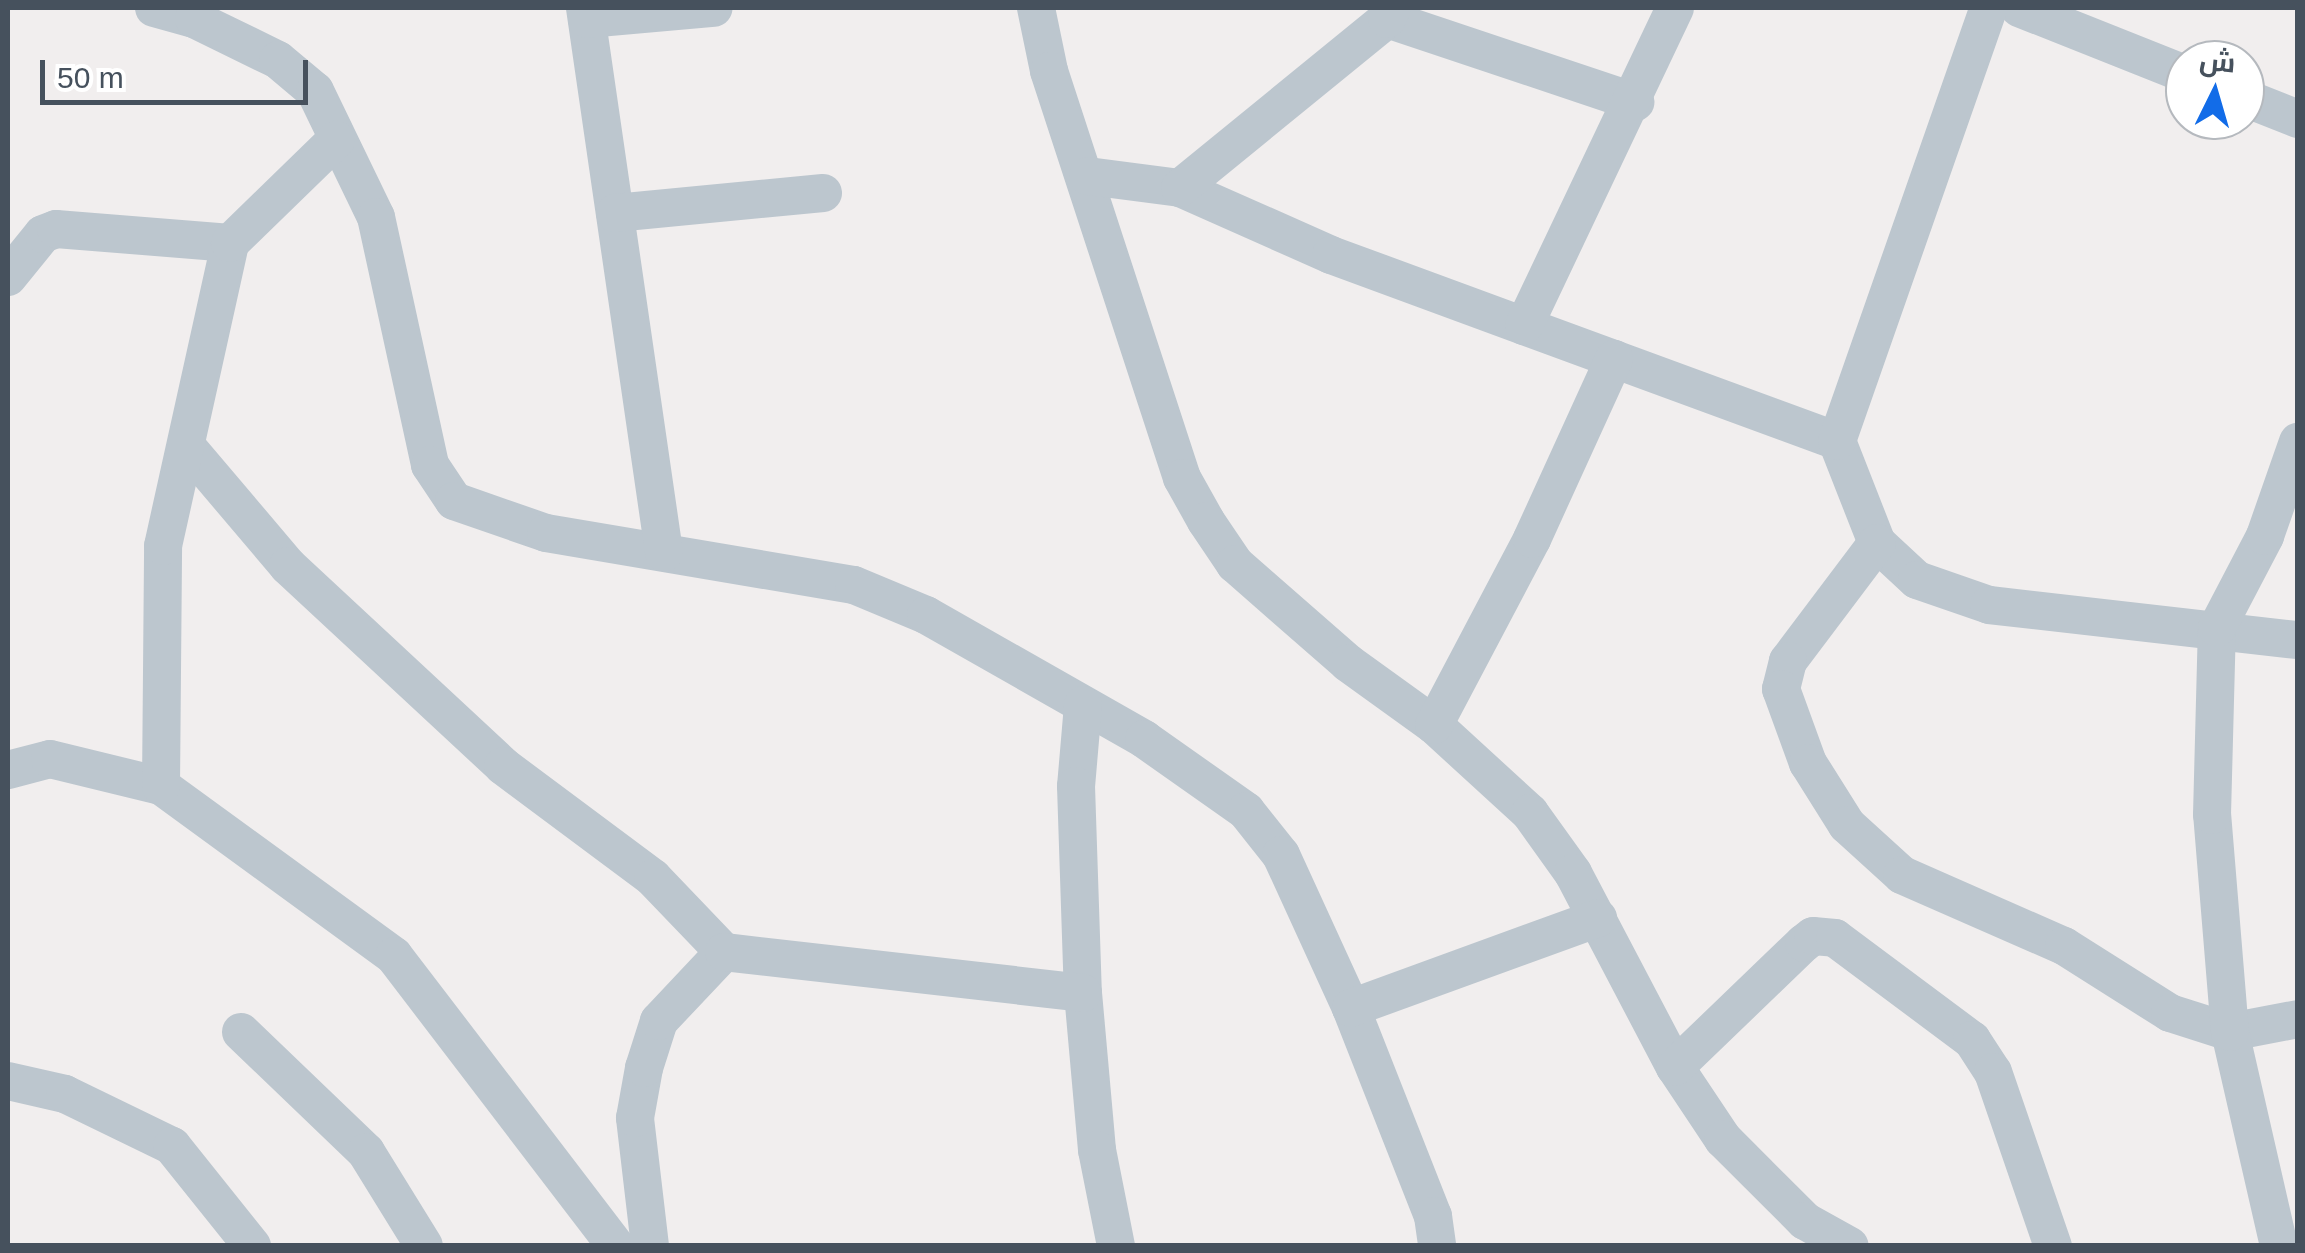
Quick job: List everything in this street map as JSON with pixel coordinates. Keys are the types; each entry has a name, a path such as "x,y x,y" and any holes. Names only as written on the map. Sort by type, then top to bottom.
{"street":[{"path":"154,8 194,18 278,60 315,90 376,218 424,446 454,502 546,533 854,585 926,616 1083,706 1204,776 1246,811 1281,855 1350,1008 1433,1216 1437,1246"},
{"path":"664,552 586,13 714,8"},
{"path":"1036,8 1049,71 1088,176 1182,478 1234,564 1348,663 1434,726 1530,813 1598,918 1675,1066 1755,1175 1804,1222 1850,1246"},
{"path":"1524,326 1635,102 1675,8"},
{"path":"1989,8 1837,441 1877,543 1916,580 1990,605 2298,640"},
{"path":"2018,8 2165,66"},
{"path":"1180,188 1389,13 1635,102"},
{"path":"2265,106 2298,118"},
{"path":"161,786 163,546 188,448 230,243 336,140"},
{"path":"1088,176 1180,188 1331,254 1837,441"},
{"path":"615,213 823,193"},
{"path":"8,276 35,242 56,229 230,243"},
{"path":"1434,726 1532,538 1614,359"},
{"path":"2280,1246 2230,1032 2212,815 2217,628 2265,536 2298,442"},
{"path":"188,448 302,580 503,766 652,878 724,952 1083,993"},
{"path":"1877,543 1783,675 1783,704 1825,795 1860,839 1902,875 2064,946 2170,1013 2230,1032 2298,1020"},
{"path":"1083,706 1076,786 1083,993 1097,1150 1116,1246"},
{"path":"8,770 50,759 161,786 394,956 616,1246"},
{"path":"1350,1008 1598,918"},
{"path":"1675,1066 1804,943 1813,936 1836,938 1972,1040 1993,1072 2053,1246"},
{"path":"650,1246 634,1118 644,1068 659,1021 724,952"},
{"path":"240,1032 366,1152 424,1246"},
{"path":"8,1081 66,1094 172,1146 252,1246"}]}
